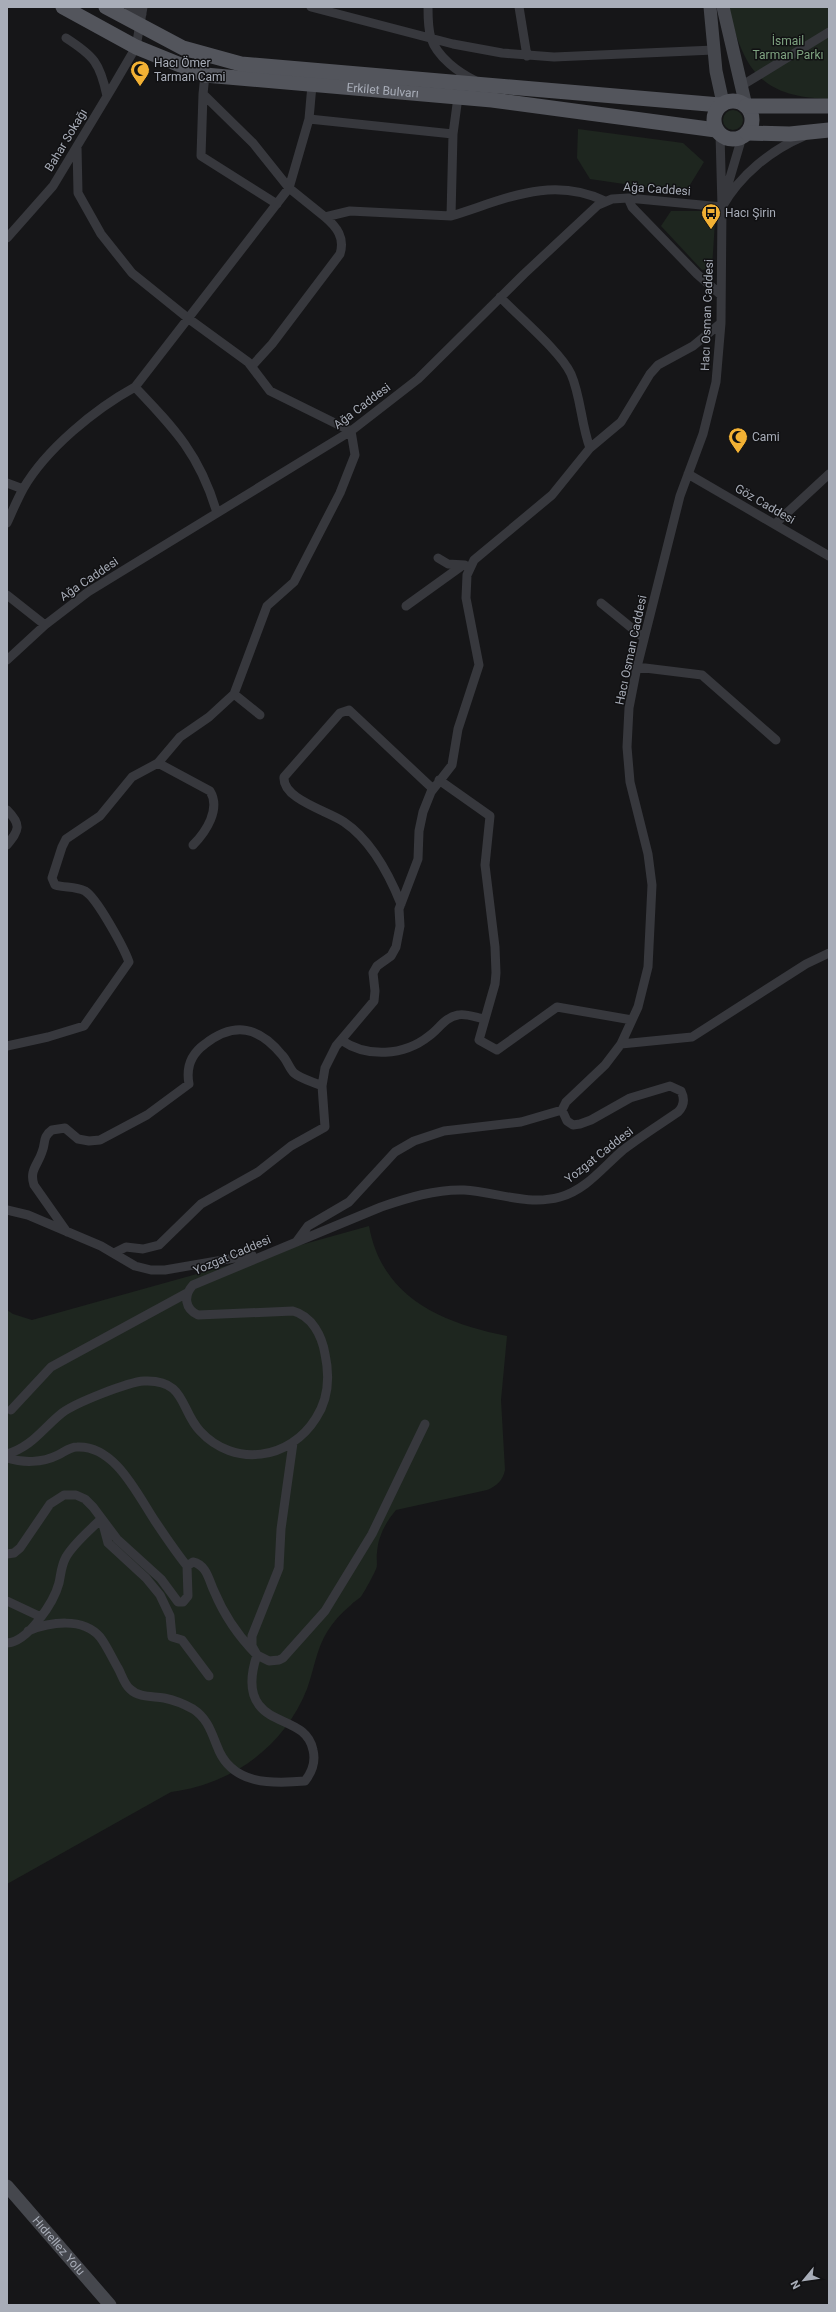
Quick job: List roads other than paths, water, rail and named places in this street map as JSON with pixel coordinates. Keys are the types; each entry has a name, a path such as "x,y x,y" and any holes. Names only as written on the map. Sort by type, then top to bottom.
{"main road":[{"name":"Erkilet Bulvarı","path":"64,7 136,47 205,75 458,97 718,132"},
{"name":"Erkilet Bulvarı","path":"106,7 142,16 183,48 241,64 722,104"},
{"path":"829,106 746,106 736,100 722,104 714,114 718,132 729,139 745,135 790,134 829,130"},
{"path":"745,135 752,121 746,106"}],"street":[{"path":"129,7 142,16"},
{"path":"311,7 343,17 486,51 526,56 554,57 714,50"},
{"path":"343,7 343,17"},
{"path":"428,7 431,38 441,54 454,67 469,78 486,84"},
{"path":"519,7 526,56"},
{"path":"710,7 714,50 722,104"},
{"path":"723,7 746,106"},
{"name":"Bahar Sokağı","path":"7,238 53,186 136,47 142,16"},
{"path":"742,86 829,32"},
{"path":"66,38 88,52 96,62 102,75 107,96"},
{"path":"205,75 201,156 277,204"},
{"path":"7,523 23,489 43,461 88,419 109,403 136,387 289,188 309,119 312,85"},
{"path":"203,94 253,143 289,188 325,217 335,227 341,236 342,244 340,254 272,344 252,366"},
{"path":"451,216 453,134 458,97"},
{"path":"309,119 453,134"},
{"path":"718,132 722,207"},
{"path":"722,207 738,183 759,163 785,145 814,132"},
{"path":"722,207 745,135"},
{"path":"7,1046 48,1037 84,1026 129,962 125,951 90,895 75,888 55,885 52,878 62,847 66,840 100,816 132,777 158,763 180,738 209,717 234,694 268,606 294,582 340,493 355,456 352,431 270,391 262,384 252,366 189,319 132,273 101,234 78,193 77,146"},
{"path":"325,217 350,211 451,216 526,192 549,188 578,191 605,201"},
{"path":"628,198 632,207 697,274 721,295"},
{"name":"Ağa Caddesi","path":"7,660 45,626 108,579 352,431 418,378 500,297 592,210 605,201 628,198 722,207"},
{"name":"Hacı Osman Caddesi","path":"564,1106 605,1065 621,1044 642,994 648,967 652,901 650,868 632,797 628,765 629,708 637,667 680,496 703,434 713,400 719,363 721,323 722,207"},
{"path":"500,297 566,364 575,386 582,422 590,448"},
{"path":"406,606 467,565 552,495 590,448 621,422 650,374 658,365 693,346 721,323"},
{"path":"136,387 185,441 206,480 217,513"},
{"name":"Göz Caddesi","path":"688,474 829,556"},
{"path":"776,524 829,474"},
{"path":"7,483 23,489"},
{"path":"438,558 448,564 467,565"},
{"path":"114,1253 126,1247 143,1249 159,1245 200,1204 258,1172 291,1146 322,1129 326,1122 322,1086 328,1059 341,1040 374,1001 375,991 373,973 377,966 391,956 396,947 400,926 399,909 416,868 420,822 433,789 452,765 458,729 478,664 466,598 467,565"},
{"path":"7,595 45,626"},
{"path":"601,603 644,638"},
{"path":"637,667 702,675 776,740"},
{"path":"234,694 260,715"},
{"path":"401,904 381,863 363,839 344,822 288,791 284,785 284,777 340,713 352,710 433,789"},
{"path":"158,763 210,791 213,795 215,804 211,819 203,833 193,845"},
{"path":"439,780 490,816 485,865 495,946 496,973 495,984 479,1040 497,1050 557,1007 632,1020"},
{"path":"7,810 15,818 18,826 16,834 7,845"},
{"path":"621,1044 692,1037 806,964 829,953"},
{"path":"341,1040 364,1051 390,1052 408,1048 421,1042 434,1033 446,1020 454,1016 461,1014 485,1020"},
{"path":"67,1232 34,1185 32,1176 34,1165 43,1151 44,1139 52,1130 65,1128 78,1139 94,1141 147,1115 189,1084 188,1068 197,1051 208,1042 233,1030 246,1029 258,1033 282,1055 295,1073 322,1086"},
{"name":"Yozgat Caddesi","path":"7,1454 19,1450 34,1440 57,1417 70,1408 130,1384 146,1381 159,1383 176,1392 184,1402 192,1420 200,1432 227,1450 244,1455 263,1455 281,1450 293,1443 304,1434 316,1418 328,1391 325,1353 320,1337 314,1327 301,1314 288,1310 198,1315 188,1306 187,1293 196,1282 381,1207 442,1192 472,1191 507,1198 538,1200 554,1199 569,1195 588,1182 628,1147 678,1112 683,1106 684,1099 681,1091 674,1087 654,1089 630,1098 591,1120 577,1125 567,1121 564,1106"},
{"path":"297,1241 308,1226 349,1202 395,1152 414,1141 444,1131 521,1122 564,1106"},
{"path":"7,1210 21,1213 67,1232 114,1253 134,1266 158,1270 269,1252"},
{"path":"11,1410 51,1367 187,1293"},
{"path":"187,1566 193,1562 203,1568 225,1614 240,1636 257,1655 269,1661 283,1658 325,1611 372,1534 425,1424"},
{"path":"28,1631 45,1625 64,1623 82,1626 91,1630 103,1641 130,1689 138,1695 172,1700 194,1710 208,1724 220,1753 236,1770 250,1778 266,1783 305,1781 314,1764 313,1747 307,1736 298,1728 263,1709 256,1702 253,1692 252,1679 257,1655 252,1646 252,1636 279,1568 281,1529 293,1443"},
{"path":"7,1458 36,1461 54,1457 71,1448 77,1447 97,1452 113,1463 131,1484 164,1535 187,1566 188,1596 183,1602 178,1602 161,1579 126,1548 93,1508 81,1497 70,1495 58,1498 47,1508 20,1548 14,1553 7,1554"},
{"path":"7,1643 18,1640 41,1617 56,1591 65,1558 101,1519"},
{"path":"101,1519 108,1543 154,1586 168,1611 172,1637 177,1640 182,1640 209,1676"},
{"path":"7,1601 41,1617"},
{"name":"Hıdrellez Yolu","path":"7,2186 110,2305"}],"place":[{"name":"Hacı Ömer Tarman Cami","path":"140,87"},
{"name":"Hacı Şirin","path":"711,230"},
{"name":"Cami","path":"738,454"}],"park label":[{"name":"İsmail Tarman Parkı","path":"788,48"}]}
